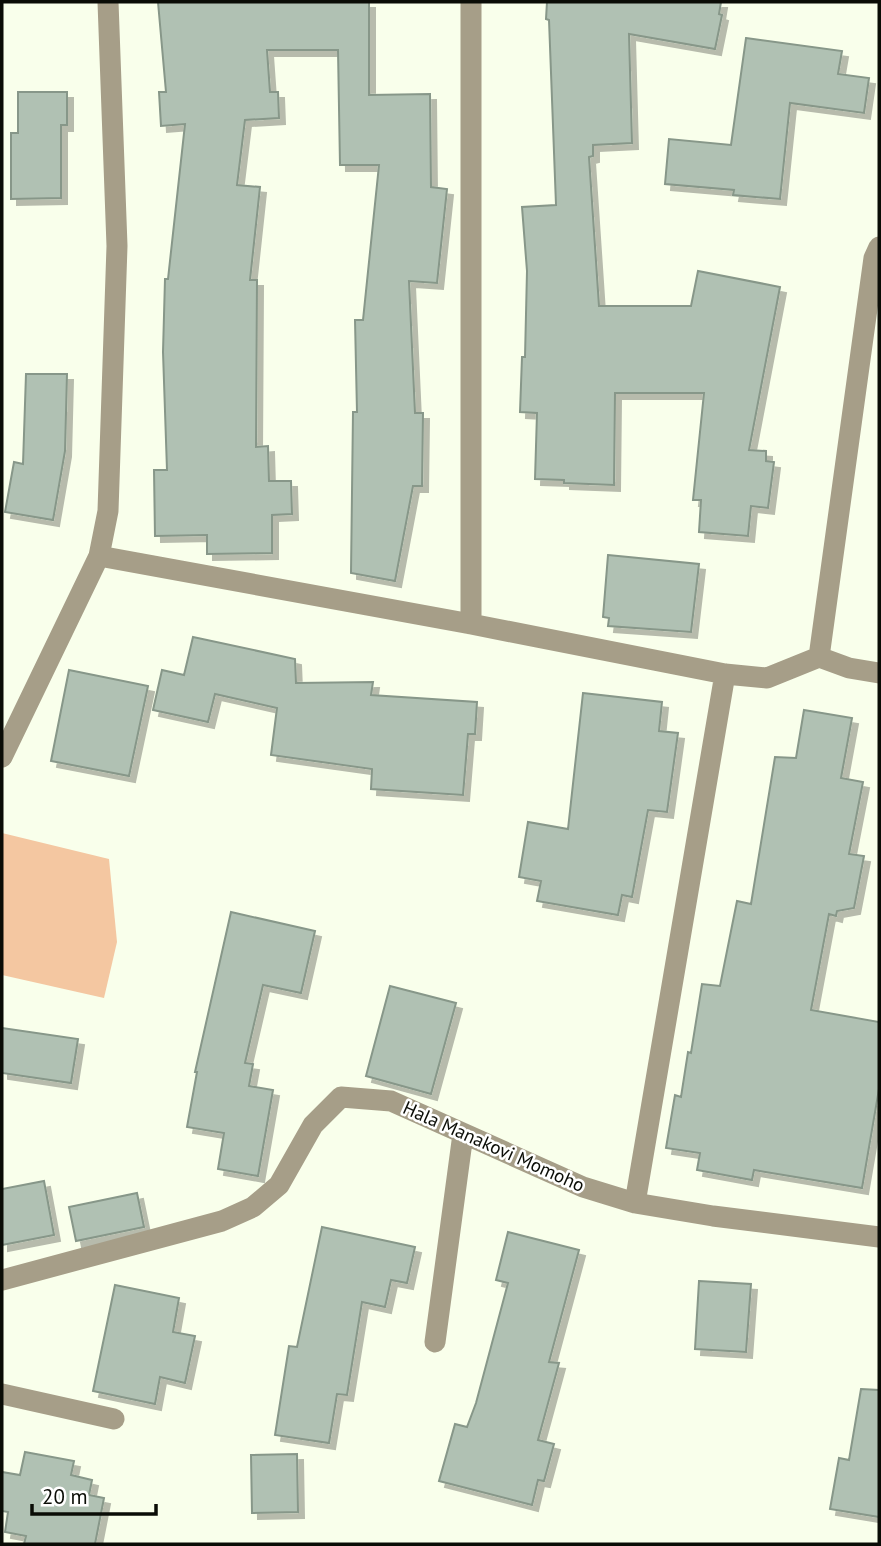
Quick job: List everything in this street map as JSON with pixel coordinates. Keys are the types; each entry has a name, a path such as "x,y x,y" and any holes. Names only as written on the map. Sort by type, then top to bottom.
{"street":[{"path":"2,753 99,556 108,511 117,246 108,2"},
{"path":"471,2 471,624"},
{"path":"819,657 874,258 879,247"},
{"path":"99,556 725,674 767,678 819,657 849,668 879,673"},
{"path":"635,1203 725,674"},
{"name":"Hala Manakovi Momoho","path":"2,1280 222,1221 253,1207 279,1185 313,1125 341,1097 391,1101 583,1187 635,1203 713,1216 879,1237"},
{"path":"435,1342 463,1134"},
{"path":"2,1394 114,1419"}],"shaded area":[{"path":"2,833 109,859 117,942 104,998 2,975"}],"building":[{"path":"158,2 369,2 369,95 430,94 431,187 447,189 437,283 409,281 415,413 423,413 422,486 413,486 395,581 351,573 353,412 357,412 355,320 363,320 379,165 340,165 338,50 267,50 270,92 278,92 279,118 245,120 237,185 260,187 250,280 257,280 256,447 268,446 269,481 291,481 292,514 272,515 272,553 207,554 207,535 155,536 154,470 167,470 163,352 165,279 168,279 185,124 161,126 159,92 166,92"},
{"path":"547,2 721,2 719,14 722,15 715,49 629,34 632,143 593,145 593,156 589,157 599,306 691,306 698,271 780,287 749,450 766,451 766,461 774,462 768,508 751,506 748,536 699,532 701,500 693,500 704,393 615,393 614,485 535,479 537,413 520,412 522,357 525,357 527,271 522,207 556,205"},
{"path":"746,38 842,51 838,74 869,78 864,113 790,103 780,199 733,195 734,190 665,184 669,139 731,145"},
{"path":"18,92 67,92 67,125 61,125 61,198 11,199 11,133 18,133"},
{"path":"26,374 67,374 65,451 53,520 5,512 14,462 23,464"},
{"path":"608,555 699,564 691,632 608,626 609,618 603,617"},
{"path":"193,637 295,659 296,683 373,682 371,695 477,702 475,734 468,734 463,795 371,789 372,769 271,755 277,708 215,694 208,722 153,710 162,670 184,675"},
{"path":"69,670 148,686 129,776 51,761"},
{"path":"583,693 662,702 659,731 678,733 667,812 648,810 632,897 622,895 618,915 537,901 541,881 519,877 528,822 568,829"},
{"path":"804,710 852,718 841,778 863,782 849,854 864,856 854,908 837,911 836,916 829,914 811,1010 879,1022 879,1089 862,1188 754,1170 752,1180 697,1170 700,1153 666,1148 675,1095 681,1097 688,1052 691,1053 702,984 720,986 737,901 751,904 775,757 796,758"},
{"path":"231,912 315,931 301,993 263,985 245,1063 253,1064 249,1086 273,1090 258,1176 218,1169 224,1133 187,1127 195,1072"},
{"path":"390,986 456,1003 431,1094 366,1076"},
{"path":"2,1028 78,1039 71,1083 2,1073"},
{"path":"44,1181 54,1235 2,1245 2,1189"},
{"path":"137,1193 144,1227 76,1241 69,1207"},
{"path":"322,1227 415,1247 407,1283 391,1280 385,1307 362,1302 347,1395 337,1394 329,1443 275,1435 289,1346 297,1347"},
{"path":"508,1232 579,1250 549,1362 559,1363 538,1440 554,1444 544,1481 538,1480 532,1505 439,1481 455,1424 467,1427 476,1403 508,1283 496,1280"},
{"path":"699,1281 751,1284 746,1352 695,1349"},
{"path":"115,1285 179,1298 173,1332 195,1336 185,1383 160,1377 155,1404 93,1391"},
{"path":"861,1389 879,1390 879,1517 830,1509 839,1458 849,1460"},
{"path":"25,1452 74,1461 71,1475 92,1480 89,1495 104,1498 95,1544 24,1544 26,1536 5,1532 8,1512 2,1511 2,1472 20,1475"},
{"path":"297,1454 298,1512 252,1513 251,1455"}]}
